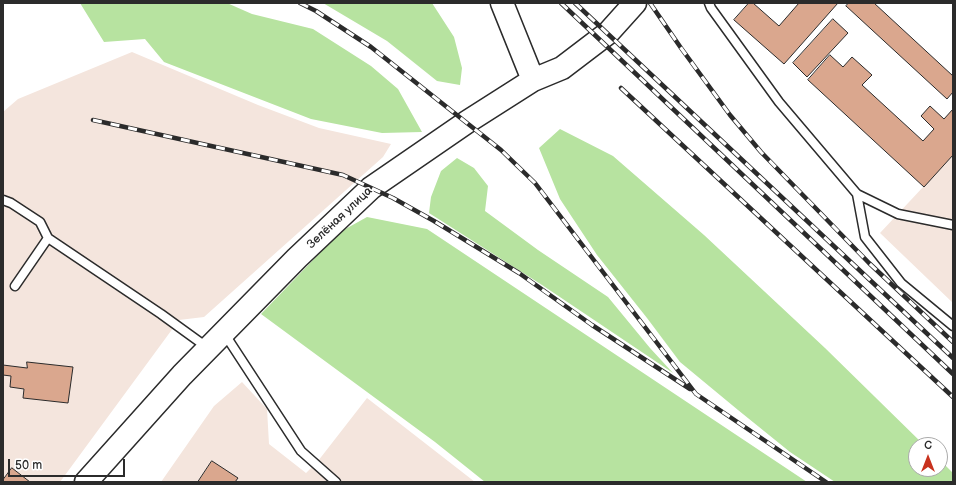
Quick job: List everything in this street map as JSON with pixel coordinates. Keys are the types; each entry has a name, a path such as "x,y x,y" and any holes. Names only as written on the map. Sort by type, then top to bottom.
{"street":[{"path":"502,3 533,80"},
{"name":"Зелёная улица","path":"86,482 182,375 297,258 371,188 467,122 533,80 562,68 608,33 635,3"}],"lane":[{"path":"709,3 711,8 779,102 857,194 898,214 953,225"},
{"path":"857,194 865,237 901,283 953,326"},
{"path":"3,200 40,222 48,238 161,314 208,349"},
{"path":"15,286 48,238"},
{"path":"224,332 301,451 336,482"}],"shaded area":[{"path":"132,52 258,105 319,128 391,144 383,157 204,317 179,320 60,482 3,482 3,112 18,99"},
{"path":"953,155 953,303 880,233"},
{"path":"242,382 267,409 269,444 306,473 318,461 367,398 475,482 161,482 214,406"}],"green space":[{"path":"80,3 227,3 252,14 313,29 371,66 398,89 422,132 382,133 311,119 164,62 145,39 104,42"},
{"path":"323,3 432,3 454,37 462,68 460,85 437,81 387,41"},
{"path":"560,129 613,156 704,235 825,348 916,437 908,437 908,477 948,477 948,468 953,473 953,482 835,482 790,452 680,362 597,255 560,199 539,148"},
{"path":"457,158 474,168 488,186 485,211 538,250 608,297 650,348 673,373 542,285 429,213 431,197 441,171"},
{"path":"367,217 427,229 807,482 485,482 435,442 261,314 340,232"}],"building":[{"path":"749,3 753,3 779,26 799,3 838,3 784,64 734,20"},
{"path":"849,3 874,3 953,76 953,92 947,99 846,6"},
{"path":"833,19 848,33 807,77 793,63"},
{"path":"830,55 843,67 852,57 872,75 862,85 923,141 934,129 921,116 930,106 944,119 953,109 953,155 924,187 808,80"},
{"path":"27,362 73,367 68,403 23,398 24,389 10,387 11,376 3,375 3,365 27,368"},
{"path":"212,461 238,478 235,482 198,482"},
{"path":"12,468 30,482 3,482"}],"railway":[{"path":"300,3 316,11 371,47 501,150 535,183 696,394 826,482"},
{"path":"561,3 953,374"},
{"path":"575,3 953,358"},
{"path":"650,3 730,115 761,152 869,263 953,342"},
{"path":"621,88 953,397"},
{"path":"93,120 343,175 393,198 434,221 519,273 592,325 690,389"}]}
